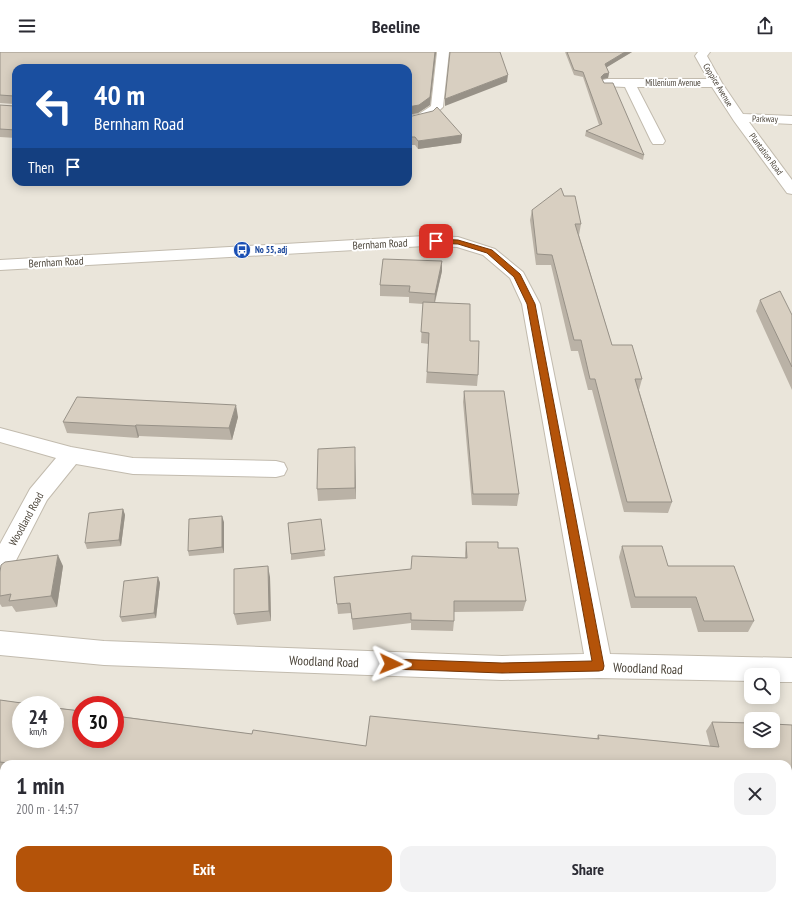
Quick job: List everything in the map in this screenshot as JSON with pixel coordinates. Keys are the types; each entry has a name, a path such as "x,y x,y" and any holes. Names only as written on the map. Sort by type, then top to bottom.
{"street":[{"path":"412,119 426,116 437,108 443,52"},
{"name":"Coppice Avenue","path":"704,52 701,56 703,60 739,118"},
{"name":"Millenium Avenue","path":"607,83 716,83"},
{"name":"Millenium Avenue","path":"630,84 658,141"},
{"name":"Parkway","path":"739,118 792,120"},
{"name":"Plantation Road","path":"739,118 792,190"},
{"name":"Bernham Road","path":"0,265 425,241 458,242 489,252 517,276 531,304 599,666"},
{"path":"0,435 71,455 133,466 276,469"},
{"name":"Woodland Road","path":"0,567 38,494 71,455"},
{"name":"Woodland Road","path":"0,642 104,653 502,668 599,666 792,670"}],"shaded area":[{"path":"0,52 792,52 792,760 0,760"}],"building":[{"path":"0,52 435,52 430,97 419,105 412,106 412,64 12,64 12,96 0,95"},
{"path":"450,52 500,52 508,75 445,99"},
{"path":"567,52 625,52 605,64 609,73 604,74 601,77 604,83 613,83 644,155 586,131 602,124 583,72 574,70"},
{"path":"0,105 12,106 12,130 0,129"},
{"path":"437,107 462,135 418,141 415,137 412,137 412,116 433,111"},
{"path":"561,188 564,196 575,196 581,224 575,224 612,345 632,345 642,379 635,379 672,502 627,502 595,379 590,379 581,340 574,340 552,255 537,254 532,210"},
{"path":"383,259 442,261 435,294 409,292 410,286 380,285"},
{"path":"780,291 792,315 792,367 760,300"},
{"path":"423,302 470,304 470,341 479,341 478,375 427,372 429,333 421,332"},
{"path":"464,391 504,391 519,494 473,494"},
{"path":"77,397 236,405 229,428 135,426 63,422"},
{"path":"355,447 355,488 317,489 318,449"},
{"path":"123,509 119,540 85,543 89,513"},
{"path":"222,516 222,547 188,551 189,519"},
{"path":"321,519 325,550 291,554 288,523"},
{"path":"466,542 498,542 498,548 518,548 526,601 454,601 454,621 411,620 411,613 352,619 350,603 337,604 334,577 411,569 412,556 467,558"},
{"path":"622,546 662,546 668,566 734,566 754,621 704,621 696,597 635,597"},
{"path":"58,555 51,596 9,601 11,594 0,596 1,565 5,562"},
{"path":"268,566 269,611 234,614 234,569"},
{"path":"158,577 154,613 120,617 124,581"},
{"path":"0,700 12,702 12,748 64,748 64,709 72,710 72,748 124,748 124,717 252,734 253,730 366,746 370,716 599,739 598,735 719,747 712,722 744,723 744,748 780,748 780,724 792,725 792,760 0,760"}],"place":[{"name":"No 55, adj","path":"242,250"}],"route":[{"path":"391,664 502,668 599,666 531,304 517,276 489,252 458,242 436,241"}]}
